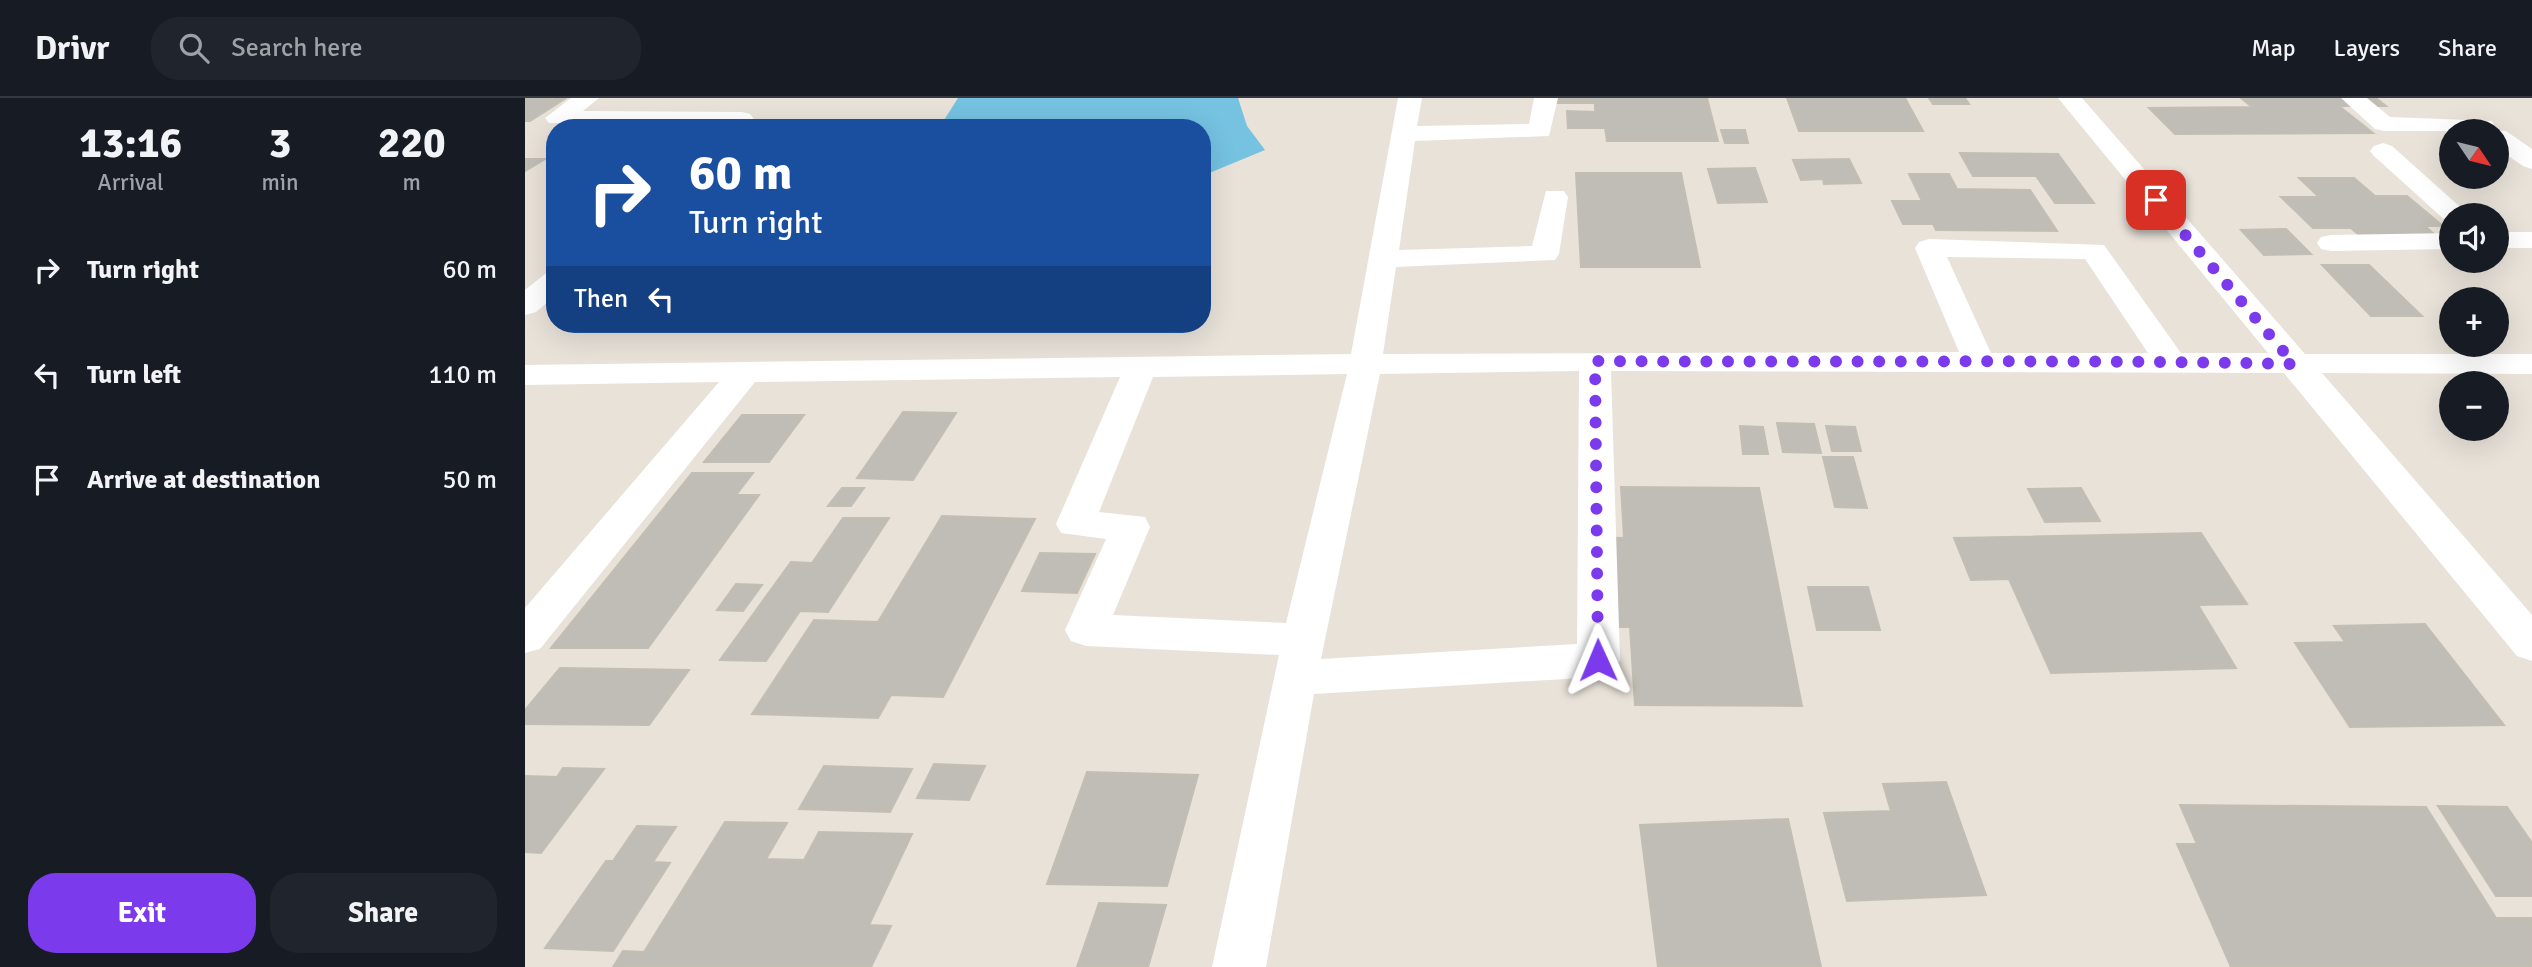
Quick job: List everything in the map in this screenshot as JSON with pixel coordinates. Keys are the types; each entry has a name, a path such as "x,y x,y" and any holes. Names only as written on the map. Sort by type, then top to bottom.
{"street":[{"path":"587,98 557,118 744,117"},
{"path":"1239,967 1299,659 1366,365 1407,116 1540,131 1546,98"},
{"path":"2070,98 2532,644"},
{"path":"2353,98 2384,124 2439,128"},
{"path":"2454,105 2473,119"},
{"path":"2509,145 2532,161"},
{"path":"2383,151 2442,203"},
{"path":"1383,259 1545,254 1555,197"},
{"path":"2509,240 2532,240"},
{"path":"2331,243 2439,241"},
{"path":"1980,363 1929,248 2094,251 2170,361"},
{"path":"525,306 546,288"},
{"path":"525,375 1595,361 2532,364"},
{"path":"1142,367 1075,524 1131,527 1086,629 1299,659 1598,660 1595,361"},
{"path":"525,637 746,372"}],"water":[{"path":"958,98 1238,98 1247,126 1265,150 1211,172 1211,119 945,119"}],"building":[{"path":"525,98 566,98 530,121 525,121"},
{"path":"1537,98 1707,98 1718,141 1607,141 1605,128 1568,128 1567,111 1595,112 1595,103 1537,103"},
{"path":"1787,98 1905,98 1923,131 1799,131"},
{"path":"1929,98 1965,98 1969,104 1933,104"},
{"path":"2241,98 2376,98 2386,106 2339,106 2373,133 2175,134 2149,108 2252,107"},
{"path":"1721,130 1745,130 1748,143 1725,143"},
{"path":"1960,153 2058,154 2094,203 2055,203 2036,176 1973,176"},
{"path":"525,159 545,159 525,171"},
{"path":"1849,159 1861,183 1824,184 1823,179 1801,180 1793,160"},
{"path":"1755,168 1767,202 1718,203 1708,169"},
{"path":"1576,173 1681,173 1700,267 1581,267"},
{"path":"1909,174 1949,174 1957,189 2030,190 2057,231 1936,230 1933,224 1903,224 1892,201 1922,201"},
{"path":"2299,178 2354,178 2375,196 2407,196 2439,223 2439,226 2425,226 2435,235 2359,235 2351,228 2313,228 2281,197 2319,197"},
{"path":"2286,229 2311,254 2264,255 2241,230"},
{"path":"2322,265 2369,265 2422,316 2371,316"},
{"path":"903,412 956,413 913,480 857,478"},
{"path":"742,415 804,415 769,462 704,462"},
{"path":"1777,423 1814,424 1821,453 1783,452"},
{"path":"1740,426 1763,427 1768,454 1743,454"},
{"path":"1826,426 1855,427 1861,451 1832,451"},
{"path":"1823,457 1853,457 1867,508 1835,507"},
{"path":"692,473 753,473 736,495 759,495 648,648 551,648"},
{"path":"1621,487 1759,488 1802,706 1635,705 1630,627 1581,627 1579,537 1624,538"},
{"path":"842,488 864,488 851,506 828,506"},
{"path":"2081,488 2100,521 2045,522 2028,489"},
{"path":"942,516 1035,519 943,697 891,695 878,718 752,714 814,620 878,622"},
{"path":"843,518 889,518 828,612 800,611 766,661 720,660 791,562 812,563"},
{"path":"2201,533 2247,604 2198,605 2236,668 2051,673 2009,579 1971,580 1954,538"},
{"path":"1040,553 1095,554 1077,593 1022,591"},
{"path":"736,584 762,585 743,611 717,610"},
{"path":"1808,587 1868,587 1880,630 1817,630"},
{"path":"2425,624 2504,725 2350,727 2295,643 2345,642 2334,626"},
{"path":"560,668 689,670 649,725 525,724 525,710"},
{"path":"934,764 985,766 969,800 917,798"},
{"path":"824,766 912,769 890,812 799,809"},
{"path":"563,768 604,769 541,853 525,852 525,776 557,777"},
{"path":"1087,772 1198,775 1167,886 1047,884"},
{"path":"1946,782 1986,895 1847,901 1824,813 1891,811 1883,784"},
{"path":"2180,805 2426,807 2496,918 2532,918 2532,967 2231,967 2177,844 2197,844"},
{"path":"2438,806 2507,807 2532,843 2532,896 2496,896"},
{"path":"1788,819 1821,967 1658,967 1640,825"},
{"path":"725,822 787,823 766,859 804,860 819,832 912,834 869,925 891,926 871,967 613,967 623,951 644,952"},
{"path":"637,826 676,827 653,862 670,863 613,951 545,948 606,861 613,861"},
{"path":"1099,903 1166,905 1148,967 1077,967"}],"route":[{"path":"1598,660 1595,361 2170,361 2294,364 2156,200"}]}
